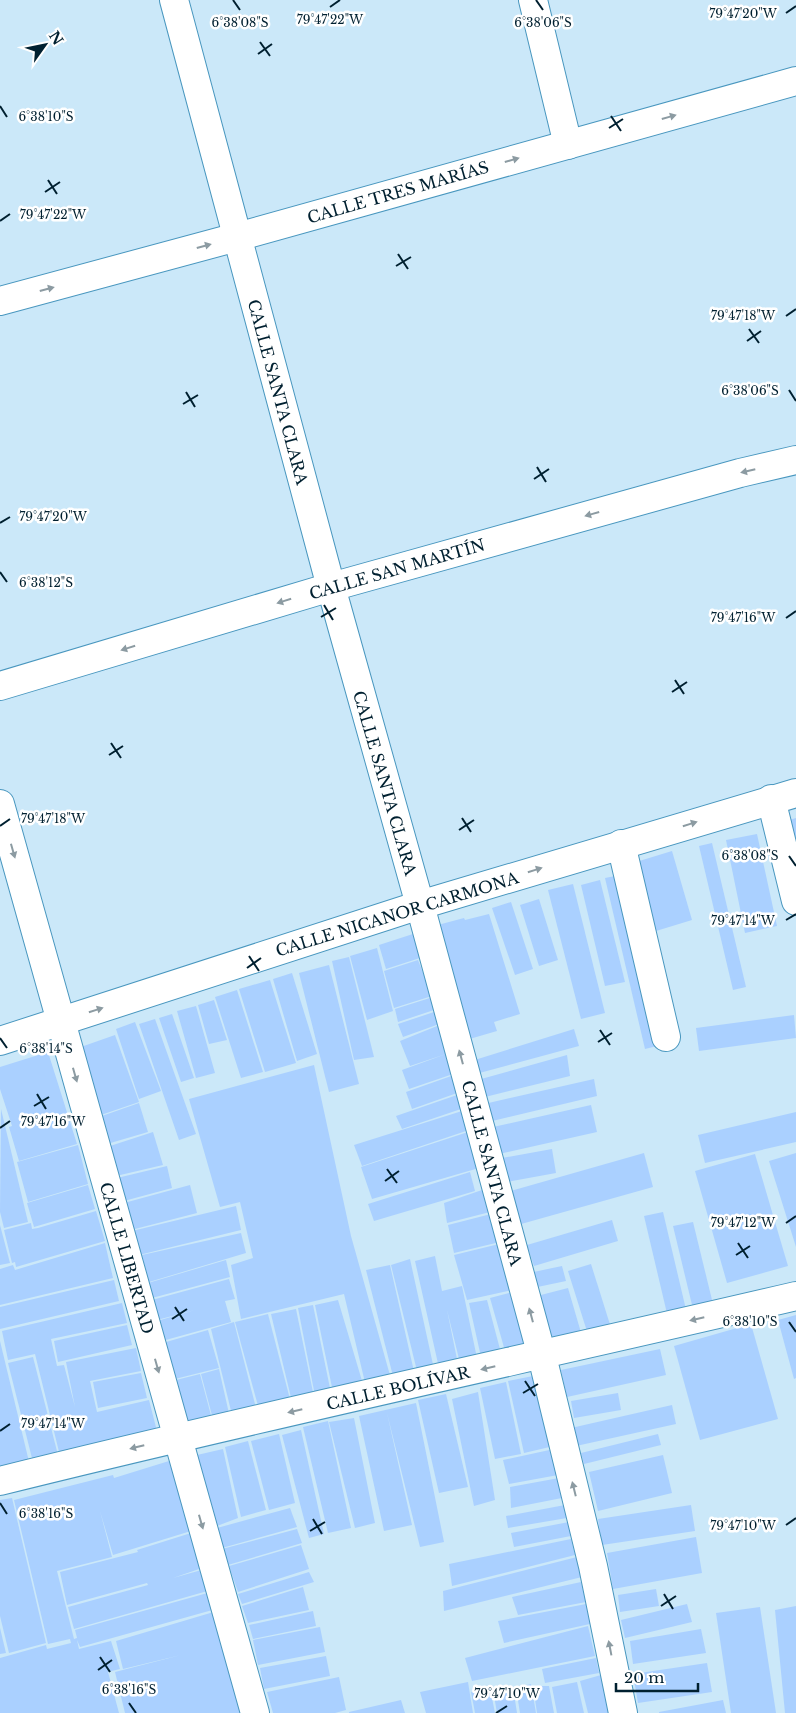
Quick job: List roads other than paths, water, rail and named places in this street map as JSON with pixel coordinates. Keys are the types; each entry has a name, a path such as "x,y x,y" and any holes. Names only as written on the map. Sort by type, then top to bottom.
{"street":[{"name":"CALLE SANTA CLARA","path":"174,0 330,587 420,905 542,1356 593,1566 623,1713"},
{"path":"533,0 568,145"},
{"name":"CALLE TRES MARÍAS","path":"0,301 236,238 796,81"},
{"name":"CALLE SAN MARTÍN","path":"0,686 330,587 740,473 796,460"},
{"path":"783,796 796,901"},
{"name":"CALLE NICANOR CARMONA","path":"0,1041 420,905 783,796"},
{"name":"CALLE LIBERTAD","path":"0,804 254,1713"},
{"path":"621,844 666,1037"},
{"name":"CALLE BOLÍVAR","path":"0,1481 177,1437 542,1356 796,1296"}]}
